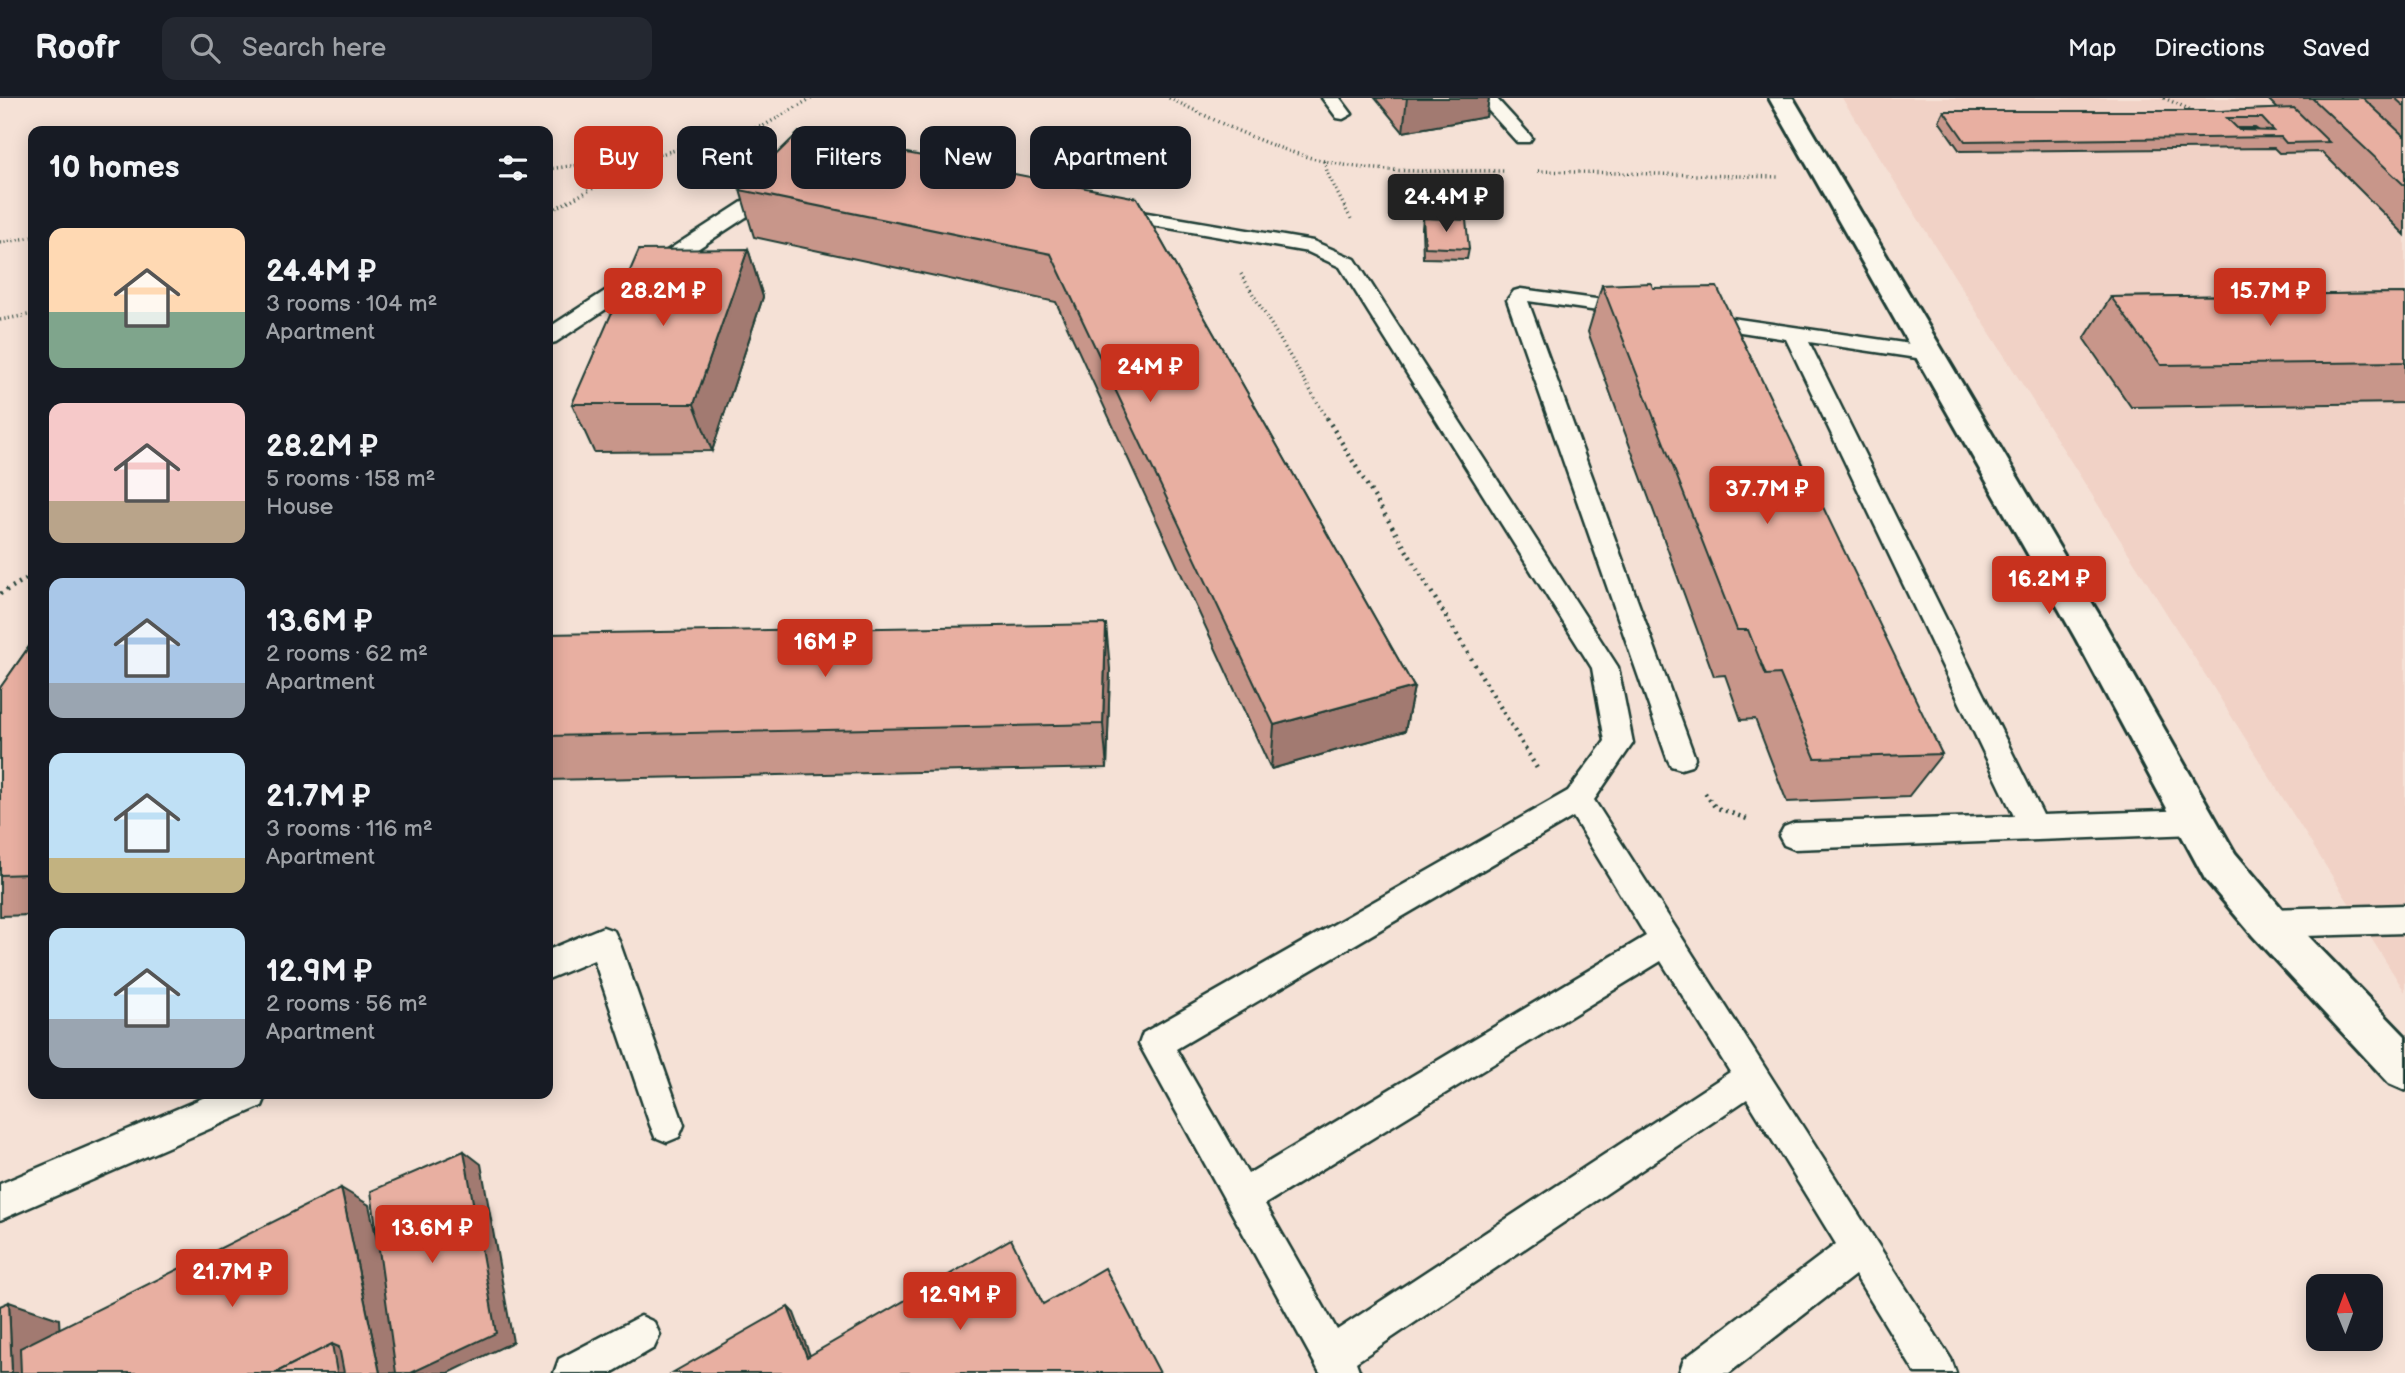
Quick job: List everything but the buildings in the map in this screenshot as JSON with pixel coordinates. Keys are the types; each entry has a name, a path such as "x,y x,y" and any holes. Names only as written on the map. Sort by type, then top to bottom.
{"street":[{"path":"1781,98 2091,633 2220,866 2268,923 2405,1068"}],"lane":[{"path":"1331,98 1343,114"},
{"path":"1486,98 1523,138"},
{"path":"553,334 790,180"},
{"path":"1092,210 1313,247 1348,263 1605,667 1619,743 1570,805 1155,1044 1336,1365 1751,1077"},
{"path":"1681,758 1517,300 1521,295 1534,295 1930,353"},
{"path":"1794,333 2035,828"},
{"path":"1570,805 1666,941 1937,1373"},
{"path":"1794,836 2195,822"},
{"path":"2268,923 2405,919"},
{"path":"553,963 603,941 667,1125"},
{"path":"1242,1198 1666,941"},
{"path":"0,1202 238,1099"},
{"path":"1698,1373 1859,1249"},
{"path":"573,1373 641,1335"}],"path":[{"path":"663,153 763,126 813,98"},
{"path":"2164,98 2199,113"},
{"path":"553,168 574,166"},
{"path":"553,209 592,189"},
{"path":"1215,231 1570,805"},
{"path":"0,243 28,238"},
{"path":"0,320 28,315"},
{"path":"0,594 28,578"},
{"path":"1681,758 1715,807 1794,836"}],"shaded area":[{"path":"1842,98 2405,98 2405,992"}]}
